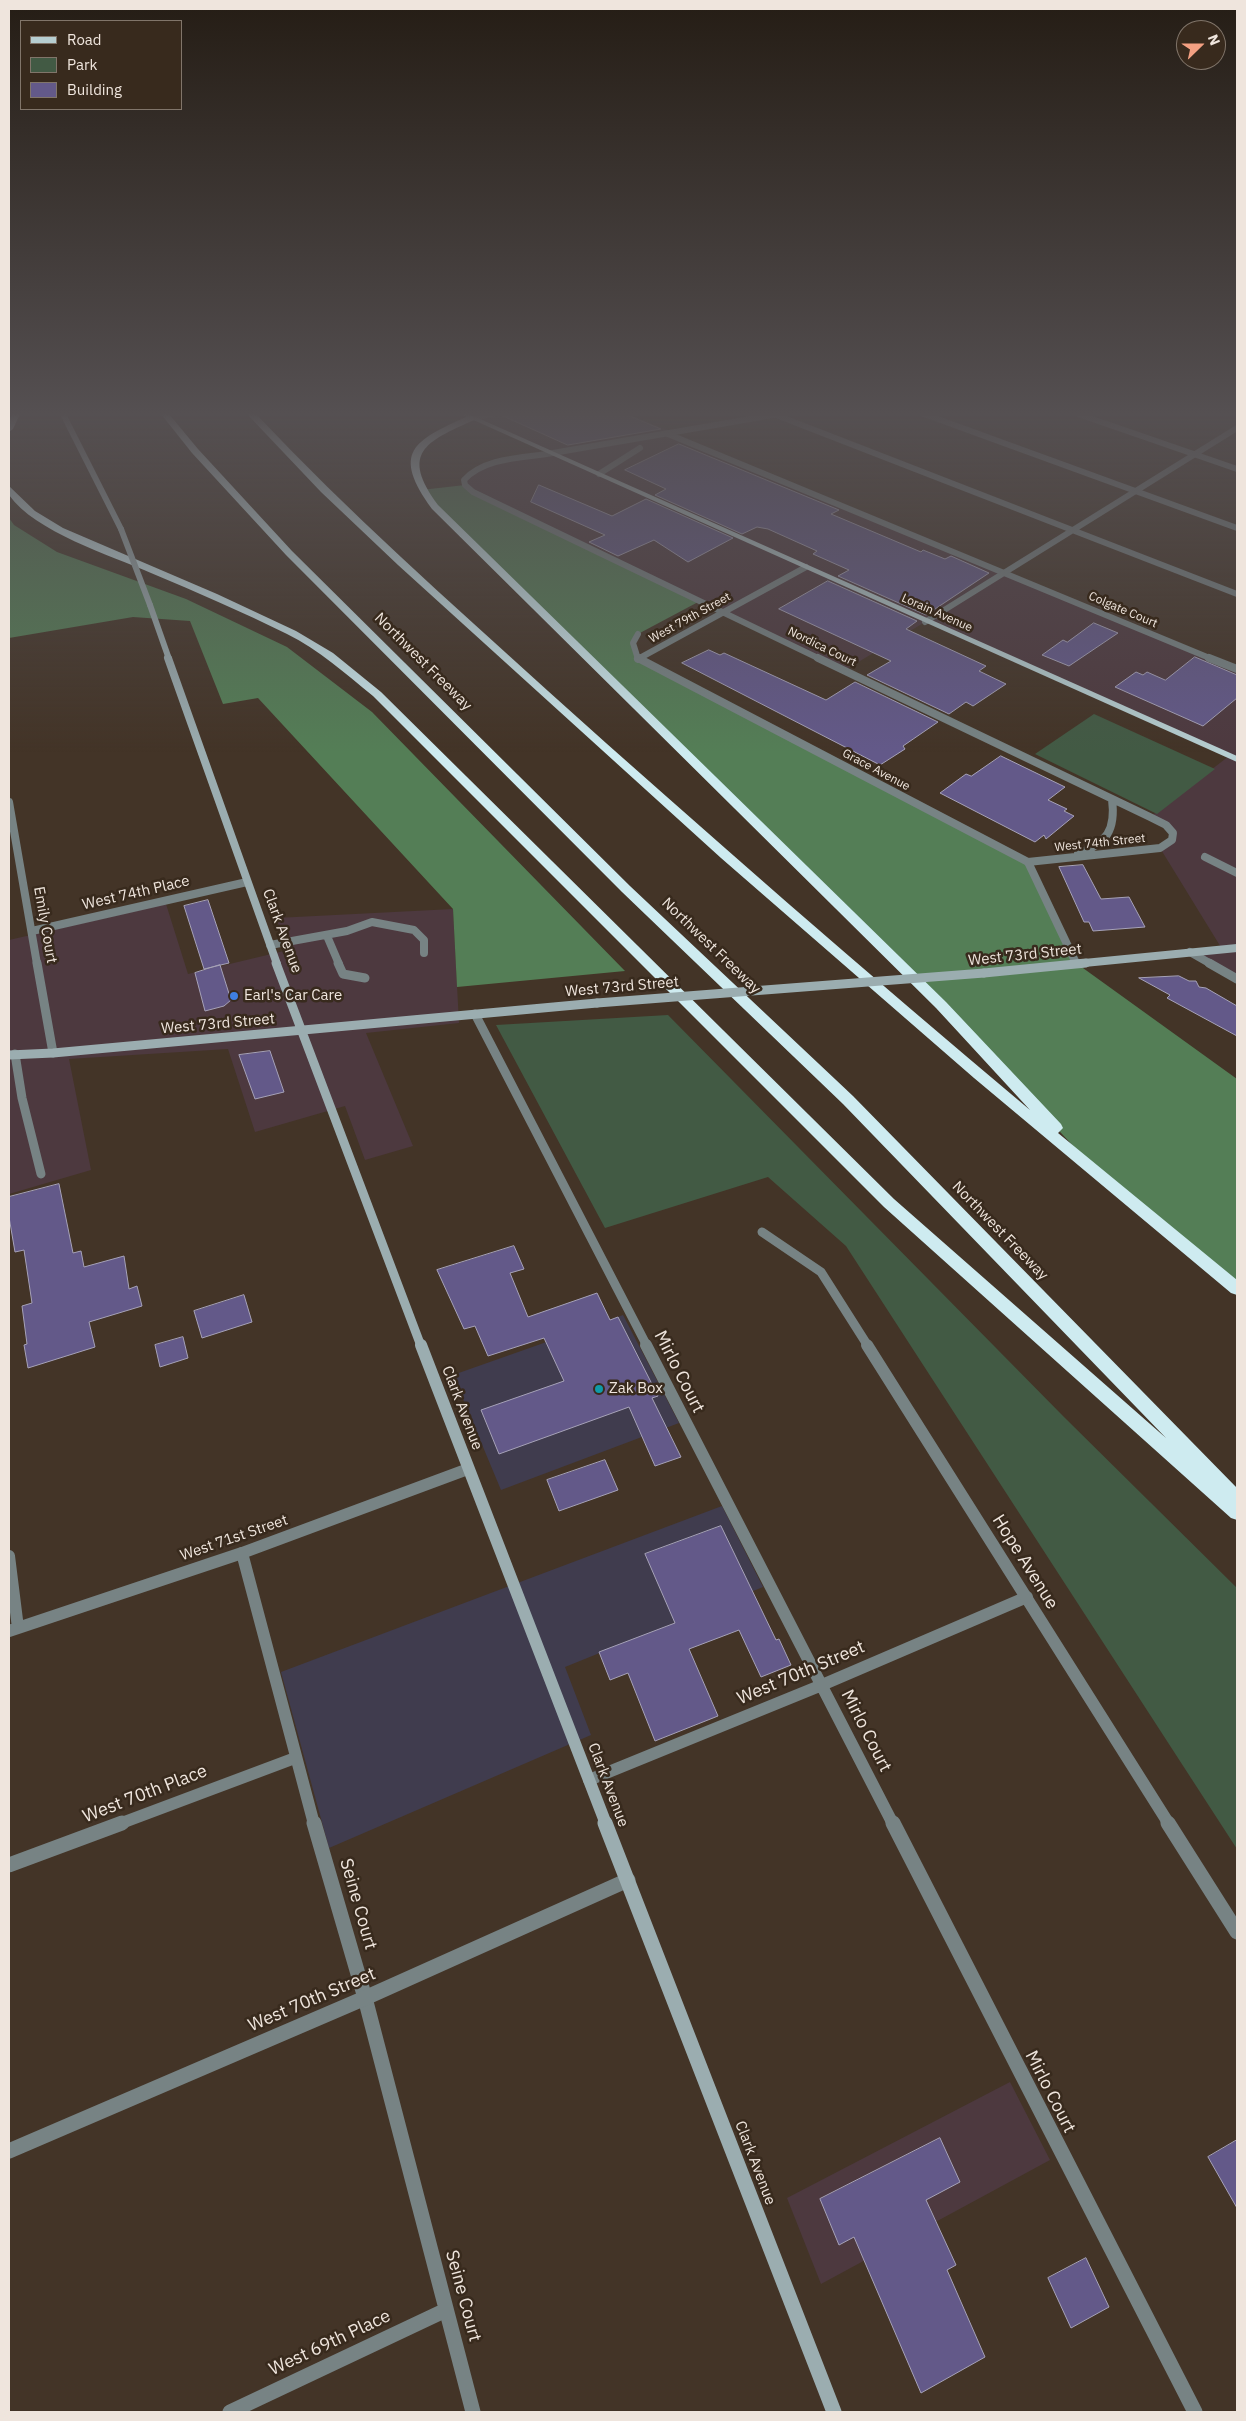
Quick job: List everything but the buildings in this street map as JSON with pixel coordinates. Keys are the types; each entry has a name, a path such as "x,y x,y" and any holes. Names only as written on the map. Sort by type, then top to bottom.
{"highway":[{"path":"55,527 292,633 352,673 377,694 889,1203 1237,1512"},
{"name":"Northwest Freeway","path":"265,527 626,889 848,1100 1237,1500"},
{"path":"363,527 698,832 1108,1183 1237,1289"},
{"path":"455,527 941,1006 1108,1183"}],"main road":[{"name":"Lorain Avenue","path":"717,527 925,622 1237,759"}],"street":[{"name":"Clark Avenue","path":"120,527 150,605 301,1030 468,1469 834,2412"},
{"name":"Nordica Court","path":"546,527 1112,798 1166,825 1173,833 1172,840"},
{"name":"Colgate Court","path":"893,527 1237,669"},
{"path":"1066,527 1237,594"},
{"path":"925,622 1079,527"},
{"name":"West 79th Street","path":"638,659 806,567"},
{"path":"638,634 633,643 638,659"},
{"name":"Grace Avenue","path":"638,659 1028,862"},
{"path":"1054,860 1091,848 1107,835 1114,820 1112,798"},
{"name":"Emily Court","path":"9,802 53,1053"},
{"name":"West 74th Street","path":"1028,862 1160,848 1172,840"},
{"path":"1205,857 1237,873"},
{"path":"1028,862 1076,963"},
{"name":"West 74th Place","path":"32,931 247,882"},
{"path":"270,946 327,936 372,922 414,930 424,940 424,953"},
{"path":"327,936 343,974 365,978"},
{"name":"West 73rd Street","path":"12,1055 53,1053 597,1003 984,973 1237,948"},
{"path":"1190,952 1237,979"},
{"name":"Mirlo Court","path":"475,1014 1195,2412"},
{"path":"12,1055 41,1174"},
{"name":"Hope Avenue","path":"762,1232 821,1272 1237,1932"},
{"name":"West 71st Street","path":"13,1630 242,1553 468,1469"},
{"name":"Seine Court","path":"242,1553 294,1758 365,1998 473,2412"},
{"path":"9,1556 13,1630"},
{"name":"West 70th Street","path":"589,1780 822,1685 1027,1597"},
{"name":"West 70th Place","path":"9,1865 294,1758"},
{"name":"West 70th Street","path":"9,2152 365,1998 628,1880"},
{"name":"West 69th Place","path":"230,2412 446,2310"}],"shaded area":[{"path":"546,527 894,527 1237,669 1237,979 1190,952 1222,949 1160,848 1173,833 1150,817 1229,756 925,622 845,670"},
{"path":"166,904 188,974 288,950 276,918 453,909 459,1023 366,1033 413,1146 365,1160 345,1106 255,1132 228,1049 69,1059 91,1170 9,1194 9,940"},
{"path":"623,1315 679,1423 501,1490 453,1375"},
{"path":"722,1506 763,1587 565,1667 591,1735 329,1848 281,1672"},
{"path":"1010,2082 1050,2160 821,2284 787,2198"}],"green space":[{"path":"9,527 17,527 57,552 186,599 287,647 372,712 625,971 457,987 453,909 258,698 223,704 190,621 133,617 9,638"},
{"path":"458,527 550,527 700,601 638,634 633,643 638,659 1028,862 1076,963 1237,1079 1237,1289 1108,1183 941,1005"},
{"path":"1094,714 1215,769 1157,814 1035,754"},
{"path":"668,1015 1064,1417 1237,1588 1237,1849 846,1246 768,1177 605,1228 496,1025"}],"place":[{"name":"Earl's Car Care","path":"234,996"},
{"name":"Zak Box","path":"599,1389"}]}
